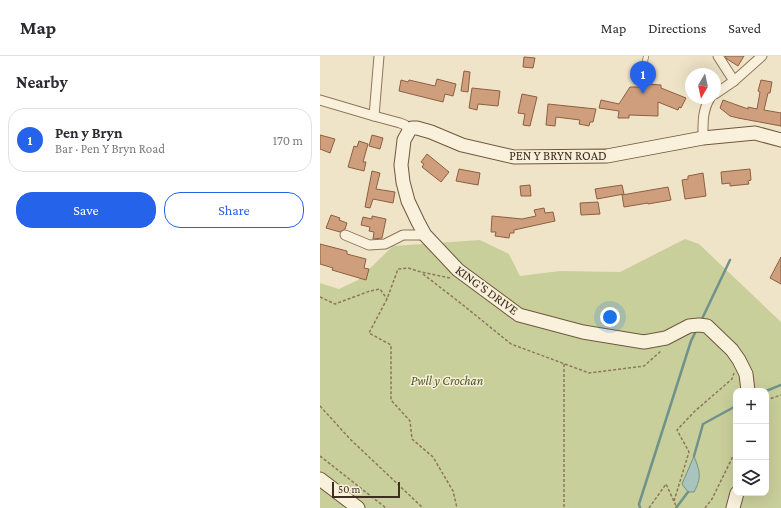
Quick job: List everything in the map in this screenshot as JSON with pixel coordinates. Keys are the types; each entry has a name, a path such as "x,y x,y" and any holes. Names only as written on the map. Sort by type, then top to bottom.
{"main road":[{"name":"PEN Y BRYN ROAD","path":"409,131 412,128 417,128 432,132 462,145 514,157 607,156 703,138 756,133 781,140"},
{"name":"KING'S DRIVE","path":"409,131 404,140 401,165 403,182 408,201 425,235 458,270 519,315 583,332 644,342 666,338 689,326 703,325 732,350 746,374 748,388"},
{"path":"320,479 358,508"},
{"path":"733,508 735,496"}],"street":[{"path":"374,116 380,56"},
{"path":"718,56 734,81"},
{"path":"721,90 734,81 762,56"},
{"path":"320,100 400,123 405,125 409,131"},
{"path":"703,138 703,116 706,104"},
{"path":"345,235 369,244 385,244 403,236 425,235"}],"lane":[{"path":"642,78 646,56"}],"path":[{"path":"457,508 453,491 433,457 412,440 410,421 391,400 391,345 369,333 387,299 398,269 408,268 452,279 458,270"},
{"path":"421,272 463,304 511,344 589,373 644,366 661,351"},
{"path":"320,297 335,304 370,291 380,289 387,299"},
{"path":"674,500 689,452 677,430 695,411 732,379 739,360"},
{"path":"564,364 564,508"},
{"path":"769,399 781,395"},
{"path":"320,406 350,439 422,508"},
{"path":"320,456 386,508"},
{"path":"705,508 712,500 733,456"},
{"path":"649,508 666,484 678,508"}],"green space":[{"name":"Pwll y Crochan","path":"685,239 699,244 781,322 781,508 320,508 320,283 339,289 358,280 393,246 480,240 509,254 520,276 560,271 620,272"}],"water":[{"path":"694,456 699,470 699,478 694,492 688,492 682,484"}],"building":[{"path":"725,56 744,56 738,66"},
{"path":"524,57 535,58 533,68 523,67"},
{"path":"464,71 470,72 468,92 461,91"},
{"path":"437,79 456,84 453,96 445,94 443,102 399,91 401,80 408,82 409,80 435,86"},
{"path":"761,80 772,82 764,110 781,113 781,126 730,116 720,108 723,100 748,109 748,107 757,109 760,92 758,91"},
{"path":"647,84 661,85 661,88 685,98 685,100 681,108 679,107 678,110 658,102 658,116 629,115 629,118 618,118 619,111 599,108 601,100 619,104 630,87 647,87"},
{"path":"472,88 500,91 498,106 478,104 477,110 469,108"},
{"path":"522,94 537,97 530,126 523,125 525,114 518,113"},
{"path":"548,104 596,109 593,122 590,122 589,126 579,124 580,120 556,117 555,126 546,125"},
{"path":"320,135 335,139 330,153 320,149"},
{"path":"372,135 383,138 380,149 369,146"},
{"path":"359,141 368,144 363,162 366,162 364,171 348,167 354,146 357,147"},
{"path":"427,154 449,172 441,182 422,167 424,164 421,162"},
{"path":"459,169 480,173 478,185 456,181"},
{"path":"750,169 751,180 748,181 749,184 730,186 730,183 722,184 721,172"},
{"path":"372,171 380,173 376,189 395,192 393,203 373,199 370,208 365,207"},
{"path":"703,173 706,196 685,199 682,180 688,179 688,176"},
{"path":"530,185 531,196 521,196 520,186"},
{"path":"622,185 624,194 597,199 595,189"},
{"path":"668,187 671,200 624,207 622,195"},
{"path":"598,202 600,214 581,215 580,203"},
{"path":"544,208 545,213 553,212 555,221 514,230 514,233 510,233 509,238 495,236 496,232 491,232 492,216 522,219 536,216 534,210"},
{"path":"331,215 340,218 339,220 347,223 345,229 340,232 326,228"},
{"path":"372,216 386,219 382,238 373,239 374,232 369,231 370,227 361,225 363,217 372,219"},
{"path":"320,244 347,251 347,254 366,259 364,268 369,269 366,280 332,270 333,268 320,264"},
{"path":"781,257 781,284 770,278"}],"waterway":[{"path":"701,321 730,260"},
{"path":"640,508 639,504 691,341 697,329"},
{"path":"769,390 781,385"},
{"path":"694,456 703,424 733,408"},
{"path":"676,508 688,492"}],"place":[{"name":"Pen y Bryn","path":"643,94"}]}
